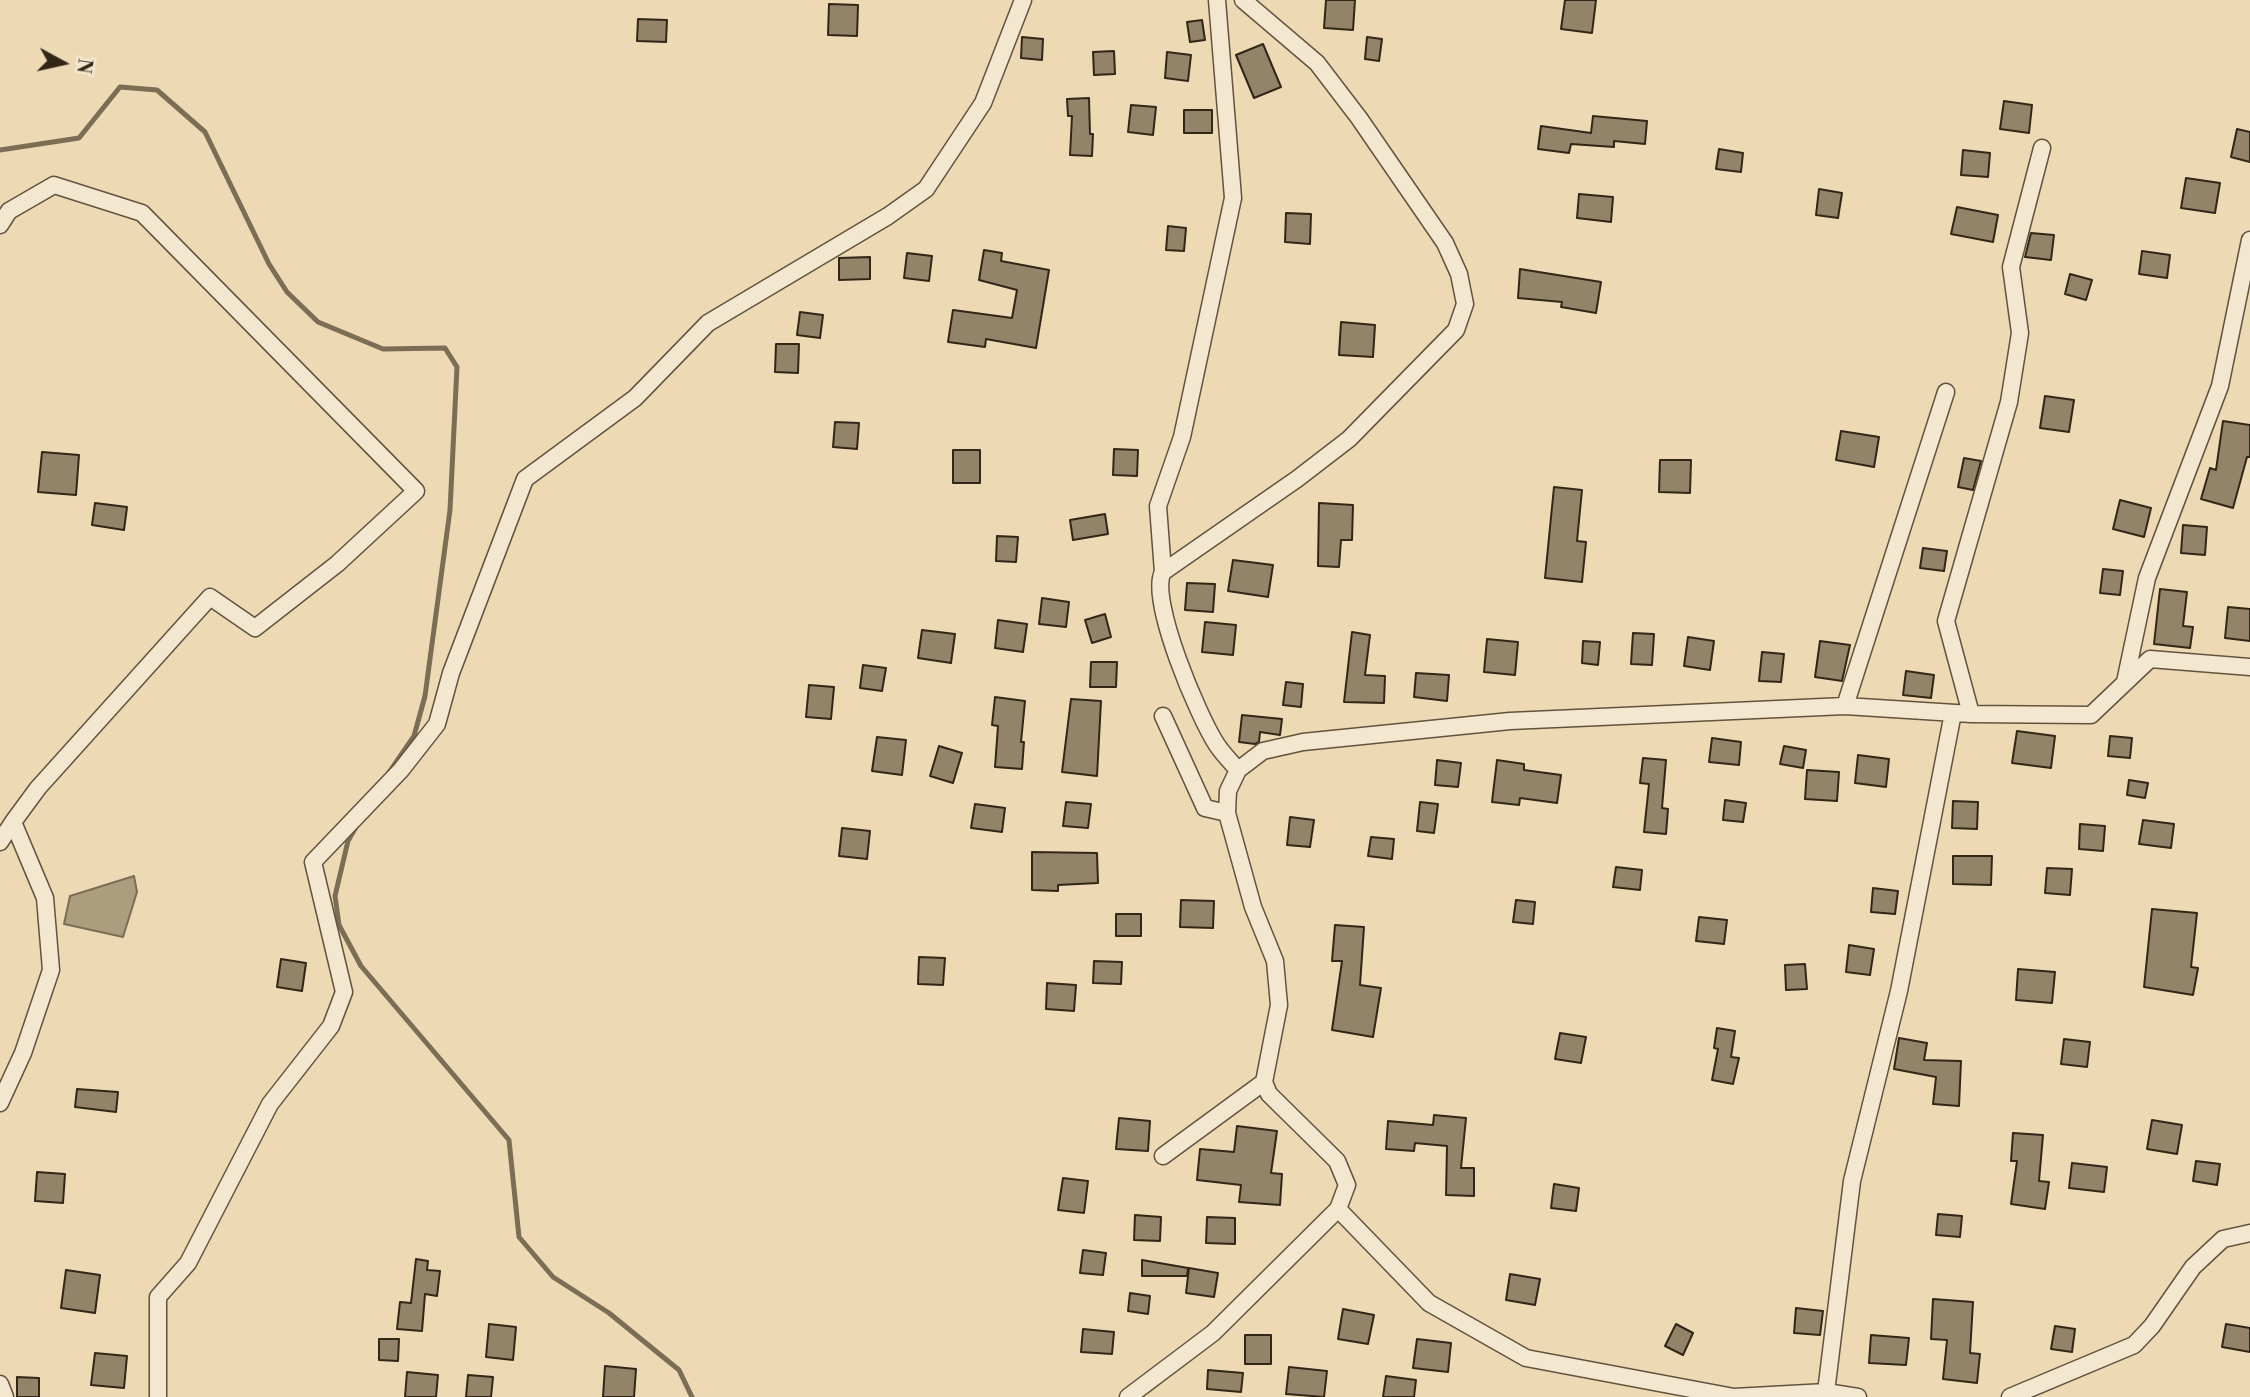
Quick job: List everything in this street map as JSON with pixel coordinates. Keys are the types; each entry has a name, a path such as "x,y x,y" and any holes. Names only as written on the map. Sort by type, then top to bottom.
{"street":[{"path":"158,1397 158,1297 188,1264 270,1104 331,1026 344,992 313,862 390,781 437,724 451,673 525,479 635,398 708,323 887,216 926,189 983,103 1023,0"},
{"path":"1217,0 1233,198 1182,437 1158,506 1163,572 1158,595 1167,629 1211,733 1238,770"},
{"path":"1163,572 1349,439 1456,330 1465,304 1459,274 1446,243 1359,118 1317,63 1242,0"},
{"path":"1971,714 1946,621 2009,402 2020,333 2011,267 2042,148"},
{"path":"0,225 9,211 54,185 142,213 416,491 337,564 255,628 210,597 38,788 0,842"},
{"path":"2126,682 2147,578 2220,386 2250,240"},
{"path":"1845,706 1946,392"},
{"path":"1128,1397 1213,1333 1338,1209 1347,1185 1337,1161 1269,1094 1264,1082 1279,1005 1275,961 1252,907 1227,813 1228,791 1238,770 1263,751 1303,742 1510,721 1845,706 1971,714 2091,715 2150,659 2250,667"},
{"path":"1826,1392 1852,1181 1899,991 1953,713"},
{"path":"1163,716 1205,808 1227,813"},
{"path":"0,1103 23,1053 51,970 45,898 13,822"},
{"path":"1163,1156 1264,1082"},
{"path":"1338,1209 1429,1303 1526,1358 1734,1397 1826,1392 1858,1397"},
{"path":"2010,1397 2134,1345 2152,1326 2203,1258 2223,1239 2250,1233"},
{"path":"0,1384 5,1397"}],"shaded area":[{"path":"134,876 137,892 123,937 64,924 70,896"}],"building":[{"path":"1326,0 1355,0 1353,30 1324,28"},
{"path":"1565,0 1596,0 1592,33 1561,29"},
{"path":"829,4 858,5 857,36 828,35"},
{"path":"638,19 667,20 666,42 637,41"},
{"path":"1202,20 1205,40 1190,42 1187,22"},
{"path":"1022,37 1043,39 1042,60 1021,58"},
{"path":"1367,37 1382,39 1379,61 1365,59"},
{"path":"1263,44 1281,87 1254,98 1236,55"},
{"path":"1114,51 1115,74 1094,75 1093,52"},
{"path":"1167,52 1191,55 1188,81 1165,78"},
{"path":"1089,98 1090,134 1093,134 1092,156 1070,155 1072,116 1068,116 1067,99"},
{"path":"2004,101 2032,105 2029,133 2000,129"},
{"path":"1131,105 1156,107 1153,135 1128,132"},
{"path":"1184,110 1212,110 1212,133 1184,133"},
{"path":"1593,116 1647,121 1645,144 1614,141 1614,147 1571,144 1569,153 1538,149 1541,126 1591,133"},
{"path":"2237,129 2250,132 2250,162 2231,157"},
{"path":"1719,149 1743,153 1741,172 1716,169"},
{"path":"1963,150 1990,153 1988,177 1961,175"},
{"path":"2186,178 2220,183 2215,213 2181,208"},
{"path":"1819,189 1842,193 1838,218 1816,215"},
{"path":"1579,194 1613,197 1611,222 1577,218"},
{"path":"1957,207 1998,215 1993,242 1951,234"},
{"path":"1286,213 1311,214 1310,244 1285,242"},
{"path":"1168,226 1186,228 1184,251 1166,250"},
{"path":"2031,233 2054,235 2051,260 2025,257"},
{"path":"984,250 1002,253 1001,261 1049,270 1036,348 986,339 985,347 948,342 953,310 1012,318 1017,290 979,280"},
{"path":"2142,251 2170,255 2167,278 2139,274"},
{"path":"907,253 932,256 929,281 904,278"},
{"path":"870,257 870,279 839,280 839,258"},
{"path":"1520,269 1601,282 1596,313 1561,307 1562,302 1518,298"},
{"path":"2070,274 2092,280 2086,300 2065,294"},
{"path":"800,312 823,315 820,338 797,335"},
{"path":"1341,322 1375,325 1373,357 1339,355"},
{"path":"776,344 799,344 798,373 775,372"},
{"path":"2045,396 2074,400 2069,432 2040,428"},
{"path":"2223,421 2250,425 2250,457 2247,457 2233,508 2201,499 2210,468 2216,470"},
{"path":"835,422 859,423 857,449 833,447"},
{"path":"1841,431 1879,437 1874,467 1836,460"},
{"path":"1114,449 1138,450 1137,476 1113,475"},
{"path":"953,450 980,450 980,483 953,483"},
{"path":"42,452 79,455 76,495 38,492"},
{"path":"1964,458 1981,461 1973,490 1958,487"},
{"path":"1660,460 1691,460 1690,493 1659,492"},
{"path":"1554,487 1582,490 1577,541 1586,542 1582,582 1545,578"},
{"path":"2120,500 2151,508 2144,537 2113,529"},
{"path":"95,503 127,507 124,530 92,525"},
{"path":"1319,503 1353,505 1352,540 1341,540 1339,567 1318,566"},
{"path":"1105,514 1108,534 1073,540 1070,520"},
{"path":"2183,525 2207,527 2205,555 2181,553"},
{"path":"997,536 1018,537 1016,562 996,561"},
{"path":"1923,548 1947,551 1944,571 1920,568"},
{"path":"1233,560 1273,565 1268,597 1228,591"},
{"path":"2103,569 2123,571 2120,595 2100,593"},
{"path":"1187,583 1215,584 1213,612 1185,610"},
{"path":"2160,589 2187,592 2183,626 2193,627 2190,648 2154,644"},
{"path":"1042,598 1069,602 1066,627 1039,624"},
{"path":"2228,607 2250,609 2250,641 2225,638"},
{"path":"1105,614 1111,637 1092,643 1085,620"},
{"path":"998,620 1027,624 1023,652 995,648"},
{"path":"1205,622 1236,625 1233,655 1202,652"},
{"path":"922,630 955,634 951,663 918,658"},
{"path":"1352,632 1370,635 1365,675 1385,676 1384,703 1344,702"},
{"path":"1633,633 1654,634 1652,665 1631,664"},
{"path":"1688,637 1714,641 1710,670 1684,666"},
{"path":"1487,639 1518,642 1515,675 1484,672"},
{"path":"1583,641 1600,642 1598,665 1582,663"},
{"path":"1820,641 1850,645 1842,681 1815,677"},
{"path":"1762,652 1784,654 1781,682 1759,681"},
{"path":"1091,662 1117,662 1116,687 1090,687"},
{"path":"863,665 886,668 882,691 860,688"},
{"path":"1906,671 1934,675 1931,698 1903,695"},
{"path":"1416,673 1449,675 1447,701 1414,697"},
{"path":"1286,682 1303,684 1301,707 1283,705"},
{"path":"809,685 834,687 831,719 806,717"},
{"path":"995,697 1025,701 1021,742 1024,742 1022,769 995,767 998,726 992,725"},
{"path":"1071,699 1101,701 1097,776 1062,772"},
{"path":"1242,715 1282,719 1280,735 1260,732 1259,742 1255,744 1239,742"},
{"path":"2017,731 2055,736 2051,768 2012,763"},
{"path":"2110,736 2132,738 2130,758 2108,756"},
{"path":"877,737 906,740 902,775 872,771"},
{"path":"1712,738 1741,742 1739,765 1709,762"},
{"path":"939,746 962,753 953,783 930,776"},
{"path":"1784,746 1806,750 1803,768 1780,764"},
{"path":"1858,755 1889,759 1886,787 1855,783"},
{"path":"1643,758 1666,760 1662,808 1668,809 1666,834 1644,832 1649,784 1640,783"},
{"path":"1437,760 1461,763 1458,787 1435,785"},
{"path":"1497,760 1524,764 1524,770 1561,775 1557,803 1520,798 1519,805 1492,802"},
{"path":"1807,770 1839,772 1837,801 1805,799"},
{"path":"2129,780 2148,783 2145,798 2127,795"},
{"path":"1725,800 1746,803 1743,822 1723,820"},
{"path":"1953,801 1978,802 1977,829 1952,828"},
{"path":"1066,802 1091,804 1088,828 1063,826"},
{"path":"1420,802 1438,804 1434,833 1417,831"},
{"path":"975,804 1005,808 1002,832 971,828"},
{"path":"1290,817 1314,820 1310,847 1287,845"},
{"path":"2143,820 2174,824 2171,848 2139,844"},
{"path":"2080,824 2105,826 2103,851 2079,849"},
{"path":"842,828 870,831 867,859 839,856"},
{"path":"1371,837 1394,839 1392,859 1368,856"},
{"path":"1032,852 1097,853 1098,883 1058,885 1058,891 1032,890"},
{"path":"1953,856 1992,856 1991,885 1953,884"},
{"path":"1616,867 1642,870 1640,890 1613,887"},
{"path":"2047,868 2072,869 2070,895 2045,893"},
{"path":"1873,888 1898,891 1895,914 1871,912"},
{"path":"1181,900 1214,901 1213,928 1180,927"},
{"path":"1516,900 1535,902 1533,924 1513,922"},
{"path":"2152,909 2197,913 2191,967 2198,968 2193,995 2144,987"},
{"path":"1116,914 1141,914 1141,936 1116,936"},
{"path":"1699,917 1727,920 1724,944 1696,941"},
{"path":"1335,925 1364,927 1360,985 1381,988 1373,1037 1332,1030 1342,961 1332,961"},
{"path":"1849,945 1874,949 1870,975 1846,972"},
{"path":"919,957 945,958 943,985 918,984"},
{"path":"281,959 306,963 302,991 277,987"},
{"path":"1094,961 1122,962 1121,984 1093,983"},
{"path":"1805,964 1807,989 1786,990 1785,965"},
{"path":"2018,969 2055,972 2052,1003 2016,1000"},
{"path":"1047,983 1076,985 1074,1011 1046,1009"},
{"path":"1717,1028 1735,1031 1731,1057 1739,1058 1733,1084 1712,1080 1718,1049 1714,1048"},
{"path":"1560,1033 1586,1037 1581,1063 1555,1059"},
{"path":"1899,1038 1927,1043 1924,1060 1961,1061 1959,1106 1933,1104 1936,1077 1894,1069"},
{"path":"2064,1039 2090,1042 2087,1067 2061,1064"},
{"path":"77,1089 118,1092 116,1112 75,1107"},
{"path":"1434,1115 1466,1118 1461,1168 1474,1168 1474,1196 1446,1195 1447,1146 1415,1143 1414,1151 1386,1149 1388,1121 1433,1125"},
{"path":"1119,1118 1150,1121 1148,1151 1116,1149"},
{"path":"2152,1120 2182,1125 2177,1154 2147,1149"},
{"path":"1237,1126 1277,1131 1271,1173 1282,1174 1280,1205 1239,1202 1241,1185 1197,1180 1200,1149 1234,1152"},
{"path":"2013,1133 2043,1135 2039,1181 2049,1182 2045,1209 2011,1204 2017,1161 2011,1161"},
{"path":"2196,1161 2220,1164 2217,1185 2193,1181"},
{"path":"2072,1163 2107,1167 2104,1192 2069,1188"},
{"path":"37,1172 65,1174 63,1203 35,1201"},
{"path":"1063,1178 1088,1181 1084,1213 1058,1210"},
{"path":"1554,1184 1579,1188 1576,1211 1551,1208"},
{"path":"1938,1214 1962,1216 1960,1237 1936,1235"},
{"path":"1135,1215 1161,1217 1160,1241 1134,1240"},
{"path":"1207,1217 1235,1218 1235,1244 1206,1243"},
{"path":"1083,1250 1106,1253 1103,1275 1080,1273"},
{"path":"416,1259 428,1261 427,1270 440,1271 437,1296 425,1294 422,1331 397,1329 400,1302 411,1303"},
{"path":"1142,1260 1188,1268 1187,1276 1142,1276"},
{"path":"1189,1268 1218,1273 1214,1297 1186,1293"},
{"path":"66,1270 100,1275 95,1313 61,1308"},
{"path":"1510,1274 1540,1279 1535,1305 1506,1300"},
{"path":"1130,1293 1150,1296 1148,1314 1128,1311"},
{"path":"1933,1299 1973,1302 1970,1353 1980,1354 1977,1383 1943,1379 1947,1340 1931,1339"},
{"path":"1796,1308 1823,1311 1820,1335 1794,1333"},
{"path":"1343,1309 1374,1315 1368,1344 1338,1339"},
{"path":"489,1324 516,1327 513,1360 486,1357"},
{"path":"1676,1324 1693,1333 1683,1355 1665,1346"},
{"path":"2226,1324 2250,1328 2250,1352 2222,1347"},
{"path":"2055,1326 2075,1329 2072,1352 2051,1349"},
{"path":"1083,1329 1114,1332 1112,1354 1081,1352"},
{"path":"1245,1335 1271,1335 1271,1364 1245,1364"},
{"path":"1871,1335 1909,1338 1906,1365 1869,1363"},
{"path":"379,1339 399,1339 398,1361 379,1360"},
{"path":"1417,1339 1451,1343 1448,1372 1413,1368"},
{"path":"95,1353 127,1356 124,1388 91,1385"},
{"path":"605,1366 636,1369 634,1397 603,1397"},
{"path":"1289,1367 1327,1371 1324,1397 1286,1394"},
{"path":"1208,1370 1243,1373 1241,1392 1207,1389"},
{"path":"407,1372 438,1375 436,1397 405,1397"},
{"path":"468,1375 493,1377 491,1397 466,1397"},
{"path":"1386,1376 1416,1380 1414,1397 1383,1397"},
{"path":"17,1377 39,1378 39,1397 17,1397"}],"waterway":[{"path":"0,150 79,138 120,87 157,90 205,132 269,264 287,292 318,322 383,349 445,348 457,367 450,510 425,696 414,736 388,774"},
{"path":"356,827 348,841 335,896 339,925 361,966 509,1140 519,1237 553,1277 609,1313 679,1370 692,1397"}]}
